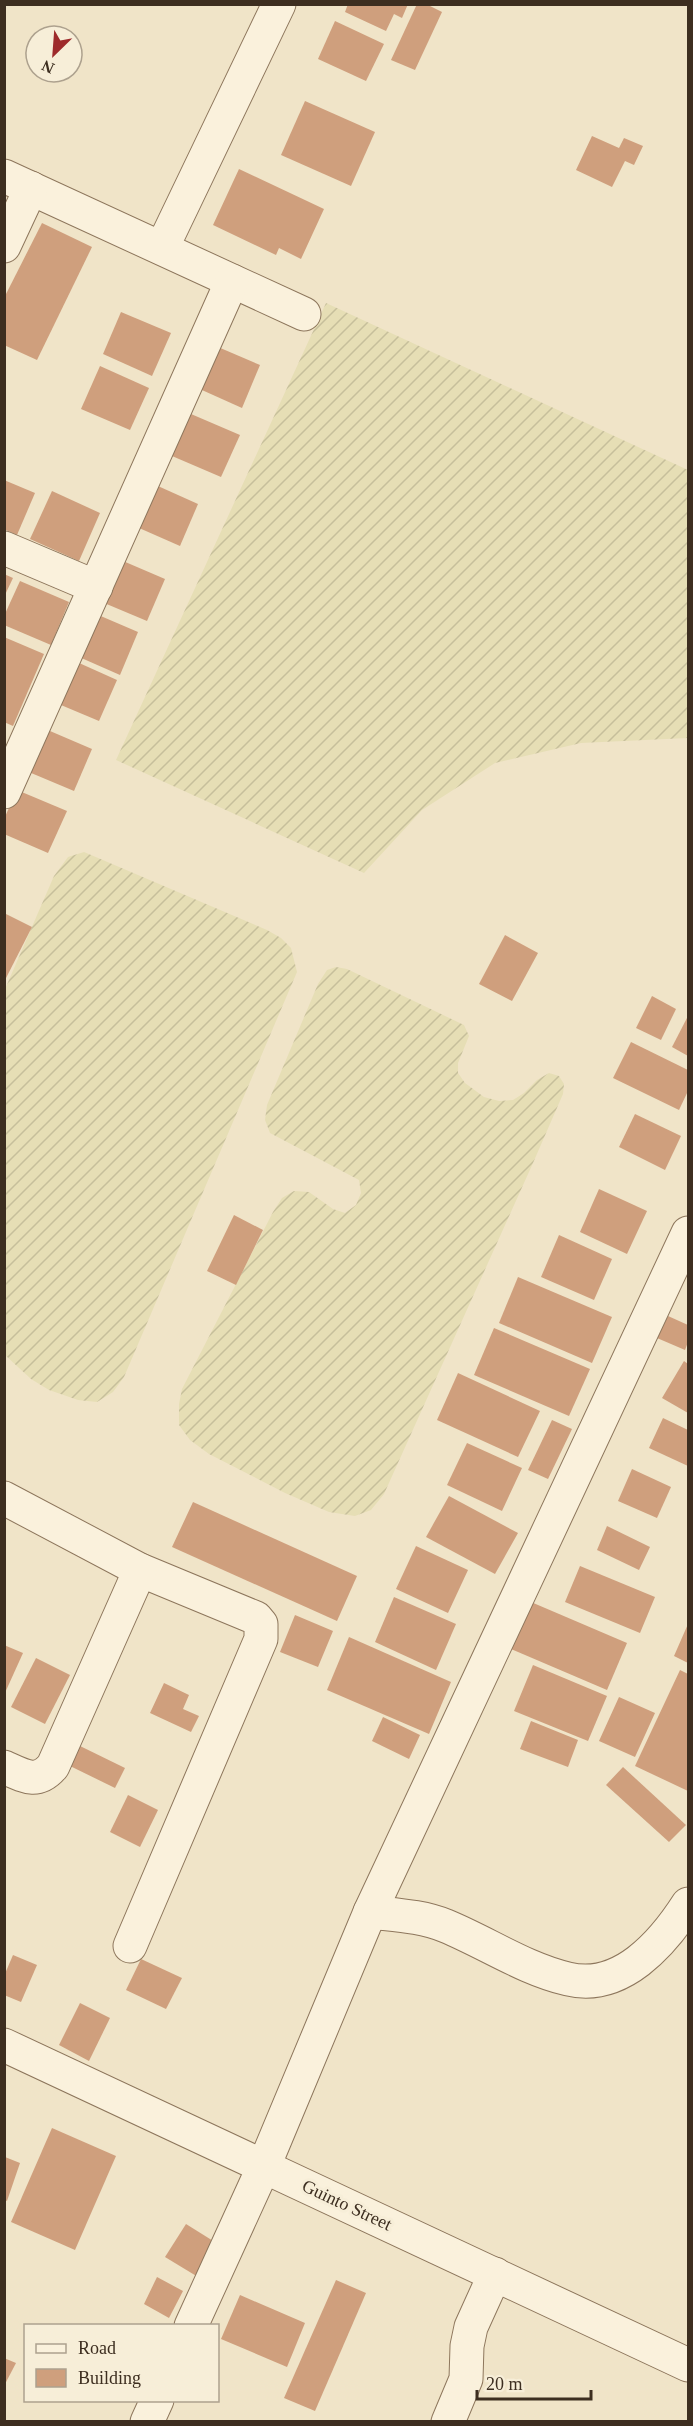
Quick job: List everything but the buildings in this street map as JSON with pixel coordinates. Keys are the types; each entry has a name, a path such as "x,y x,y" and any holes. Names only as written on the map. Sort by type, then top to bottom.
{"street":[{"path":"162,248 279,4"},
{"path":"4,246 18,182 304,314"},
{"path":"4,792 15,745 96,587 232,281"},
{"path":"4,548 96,587"},
{"path":"191,2324 264,2166 370,1912 688,1233"},
{"path":"7,1506 140,1570 256,1618 261,1624 261,1639 130,1946"},
{"path":"4,1767 24,1776 39,1778 46,1775 53,1766 140,1570"},
{"path":"370,1912 421,1918 445,1925 532,1966 568,1980 587,1981 616,1975 646,1956 662,1941 688,1904"},
{"name":"Guinto Street","path":"4,2045 688,2365"},
{"path":"448,2421 466,2379 467,2346 471,2327 495,2274"},
{"path":"147,2421 156,2402"}],"shaded area":[{"path":"326,303 688,470 688,738 581,743 495,763 422,810 364,873 116,760"},
{"path":"84,852 267,930 281,938 291,948 297,972 124,1377 113,1392 97,1402 78,1400 49,1390 31,1379 5,1355 5,989 54,876 68,857"},
{"path":"336,967 347,969 464,1025 469,1036 458,1063 458,1073 465,1083 484,1097 499,1101 513,1100 549,1073 559,1076 564,1084 563,1094 533,1163 384,1494 371,1510 355,1516 329,1512 285,1493 209,1454 190,1440 179,1425 182,1389 282,1198 294,1191 309,1192 333,1209 345,1213 356,1205 361,1193 359,1180 270,1133 265,1120 267,1105 318,984 327,970"}]}
